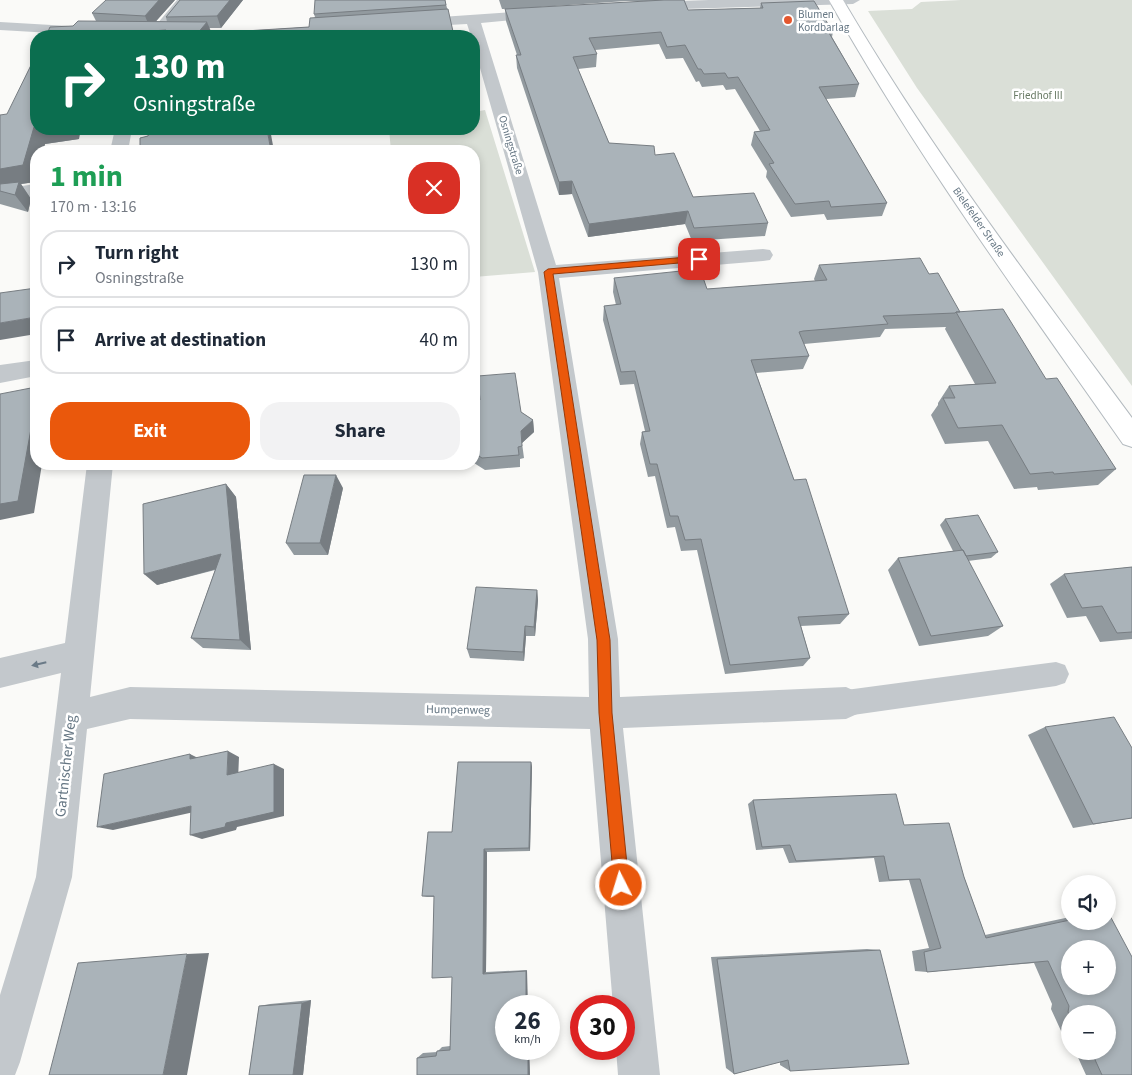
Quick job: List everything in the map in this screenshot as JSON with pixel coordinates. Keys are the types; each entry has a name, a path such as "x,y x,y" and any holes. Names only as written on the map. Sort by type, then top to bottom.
{"street":[{"path":"156,30 185,0"},
{"path":"636,7 842,0"},
{"name":"Bielefelder Straße","path":"842,0 883,81 1132,437"},
{"path":"395,24 559,12"},
{"name":"Osningstraße","path":"473,19 476,30"},
{"path":"0,26 71,30"},
{"name":"Osningstraße","path":"480,43 548,272 604,640 605,713 639,1075"},
{"path":"0,195 30,191"},
{"path":"548,272 763,255"},
{"path":"0,374 30,369"},
{"name":"Gartnischer Weg","path":"0,1062 54,877 99,470"},
{"path":"0,673 78,655"},
{"name":"Humpenweg","path":"72,717 130,703 605,713 846,703"}],"lane":[{"path":"846,703 1056,674"}],"green space":[{"name":"Friedhof III","path":"961,0 1132,0 1132,386 917,88 868,11 912,9 921,2"},
{"path":"485,110 535,272 480,277 480,145 390,145 390,135 480,135 480,111"}],"building":[{"path":"106,0 159,0 145,16 92,13"},
{"path":"180,0 230,0 217,16 166,17"},
{"path":"315,0 445,0 446,5 314,14"},
{"path":"684,0 688,10 763,8 761,3 814,1 833,32 829,33 859,84 819,87 887,203 831,207 829,201 795,204 769,164 774,163 754,132 770,130 738,77 728,78 725,73 704,74 701,69 698,69 685,45 667,47 661,32 589,38 597,54 573,57 609,143 654,146 655,155 674,153 693,197 754,193 768,223 694,228 688,211 589,224 572,181 559,182 516,55 521,55 505,9"},
{"path":"448,9 453,30 261,30 309,27 310,18"},
{"path":"78,21 207,22 200,30 49,30 50,27 73,26"},
{"path":"30,67 30,135 32,135 23,165 0,169 0,115 7,114"},
{"path":"268,135 270,145 140,145 140,138 148,136"},
{"path":"19,182 15,195 0,191 0,184"},
{"path":"920,258 929,274 938,273 960,312 883,316 888,324 803,331 799,332 809,356 751,360 794,480 806,479 849,614 798,617 810,658 730,665 701,539 685,540 678,516 670,516 657,464 650,464 642,432 650,431 635,371 621,372 604,306 621,304 614,278 700,269 707,289 827,280 819,265"},
{"path":"30,289 30,318 0,323 0,293"},
{"path":"1003,309 1046,379 1057,378 1116,469 1030,474 1002,425 958,428 943,398 955,398 949,386 996,383 956,312"},
{"path":"515,373 521,412 533,420 521,431 522,446 518,447 519,455 480,457 480,376"},
{"path":"30,388 30,434 18,501 0,504 0,394"},
{"path":"304,475 336,475 320,543 286,543"},
{"path":"226,484 240,640 191,638 221,554 144,574 143,504"},
{"path":"978,515 998,552 966,556 945,519"},
{"path":"963,550 1003,626 931,636 898,558"},
{"path":"1132,567 1132,632 1117,633 1102,606 1082,608 1064,574"},
{"path":"476,587 537,590 534,627 525,626 523,652 467,649"},
{"path":"1114,717 1132,748 1132,818 1093,824 1045,727"},
{"path":"228,751 227,775 274,764 274,812 226,823 225,827 190,835 191,806 97,827 104,774 190,754 190,759"},
{"path":"458,762 531,762 529,848 484,849 483,974 526,971 526,995 495,995 495,1060 528,1060 528,1075 417,1075 417,1058 436,1056 437,1051 450,1050 452,977 432,978 434,896 422,896 428,832 452,832"},
{"path":"896,794 904,825 949,823 964,877 986,938 1061,922 1061,930 1116,930 1116,927 1132,957 1132,1075 1102,1075 1095,1060 1116,1060 1116,1005 1069,1005 1064,995 1116,995 1116,940 1061,940 1061,989 1048,961 927,972 924,952 941,948 920,879 889,880 884,856 796,861 790,845 762,847 753,800"},
{"path":"880,950 909,1064 790,1071 788,1060 734,1074 717,959"},
{"path":"187,954 163,1075 49,1075 78,963"},
{"path":"302,1003 293,1075 249,1075 259,1006"}],"place":[{"name":"Blumen Kordbarlag","path":"788,20"}],"route":[{"path":"621,885 605,713 604,640 548,272 699,259"}]}
